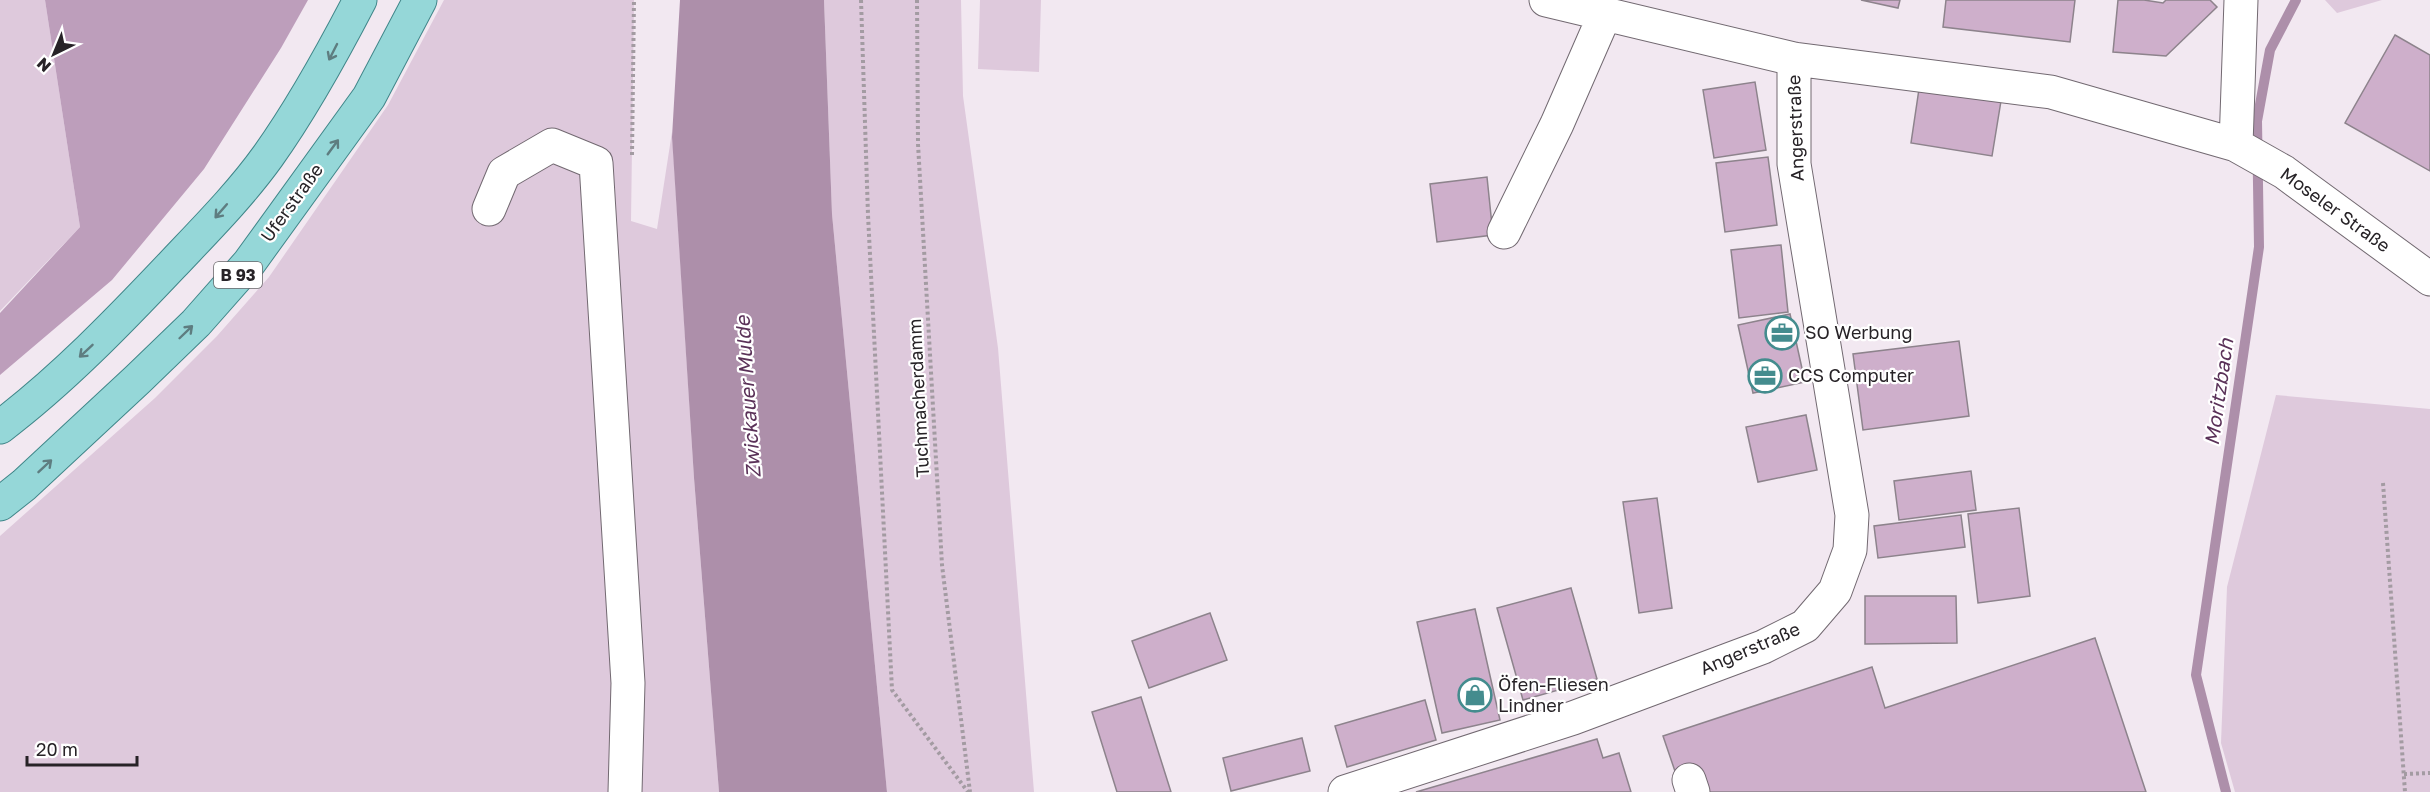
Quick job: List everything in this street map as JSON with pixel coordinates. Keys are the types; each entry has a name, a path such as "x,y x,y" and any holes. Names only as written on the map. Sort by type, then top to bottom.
{"main road":[{"path":"0,428 123,317 201,234 267,157 324,70 360,0"},
{"name":"Uferstraße","path":"0,504 24,485 138,379 196,322 249,263 369,96 420,0"}],"street":[{"name":"Angerstraße","path":"1546,0 1794,59 2051,92 2236,145"},
{"path":"2236,145 2241,0"},
{"path":"1504,232 1557,124 1605,14"},
{"name":"Angerstraße","path":"1345,792 1573,718 1763,647 1805,626 1835,591 1850,550 1852,515 1794,164 1794,59"},
{"path":"489,209 504,173 552,145 596,163 628,683 625,792"},
{"name":"Moseler Straße","path":"2236,145 2284,172 2430,279"}],"path":[{"path":"861,0 868,215 892,690 969,792"},
{"name":"Tuchmacherdamm","path":"917,0 918,144 942,566 969,792"},
{"path":"2383,483 2404,792"},
{"path":"2404,774 2430,773"}],"shaded area":[{"path":"0,0 45,0 80,227 0,311"},
{"path":"45,0 308,0 281,48 204,169 112,280 0,375 0,313 80,227"},
{"path":"444,0 634,0 631,221 657,229 672,132 694,478 719,792 0,792 0,536 155,398 217,336 269,277 388,105"},
{"path":"824,0 961,0 963,96 998,348 1034,792 887,792 832,214"},
{"path":"980,0 1041,0 1039,72 978,69"},
{"path":"2325,0 2382,0 2337,13"},
{"path":"2276,395 2430,409 2430,792 2235,792 2221,743 2227,587"}],"water":[{"name":"Zwickauer Mulde","path":"680,0 824,0 832,214 887,792 719,792 694,478 672,137"}],"building":[{"path":"1861,0 1900,0 1898,8"},
{"path":"1946,0 2075,0 2070,42 1943,27"},
{"path":"2118,0 2163,3 2166,0 2210,0 2217,7 2166,56 2113,52"},
{"path":"2395,35 2430,55 2430,171 2345,123"},
{"path":"1755,82 1766,150 1714,158 1703,90"},
{"path":"1919,89 2001,101 1992,156 1911,143"},
{"path":"1768,157 1777,225 1725,232 1716,163"},
{"path":"1487,177 1493,235 1437,242 1430,184"},
{"path":"1781,245 1788,312 1739,318 1731,250"},
{"path":"1790,314 1805,382 1753,393 1738,325"},
{"path":"1959,341 1969,416 1863,430 1853,354"},
{"path":"1806,415 1817,470 1758,482 1746,427"},
{"path":"1971,471 1976,510 1899,520 1894,481"},
{"path":"1657,498 1672,608 1639,613 1623,502"},
{"path":"2019,508 2030,596 1978,603 1968,514"},
{"path":"1961,515 1965,547 1878,558 1874,526"},
{"path":"1571,588 1597,679 1523,700 1497,608"},
{"path":"1865,596 1956,596 1957,643 1865,644"},
{"path":"1475,609 1500,720 1442,733 1417,622"},
{"path":"1210,613 1227,660 1149,688 1132,641"},
{"path":"2095,638 2146,792 1705,792 1679,783 1663,736 1872,667 1885,708"},
{"path":"1141,697 1171,792 1117,792 1092,712"},
{"path":"1425,700 1436,740 1347,767 1335,726"},
{"path":"1302,738 1310,771 1231,791 1223,758"},
{"path":"1597,739 1603,758 1619,753 1631,792 1416,792"}],"waterway":[{"name":"Moritzbach","path":"2226,792 2196,675 2259,247 2257,121 2270,50 2296,0"}],"place":[{"name":"SO Werbung","path":"1782,333"},
{"name":"CCS Computer","path":"1765,376"},
{"name":"Öfen-Fliesen Lindner","path":"1475,695"}]}
